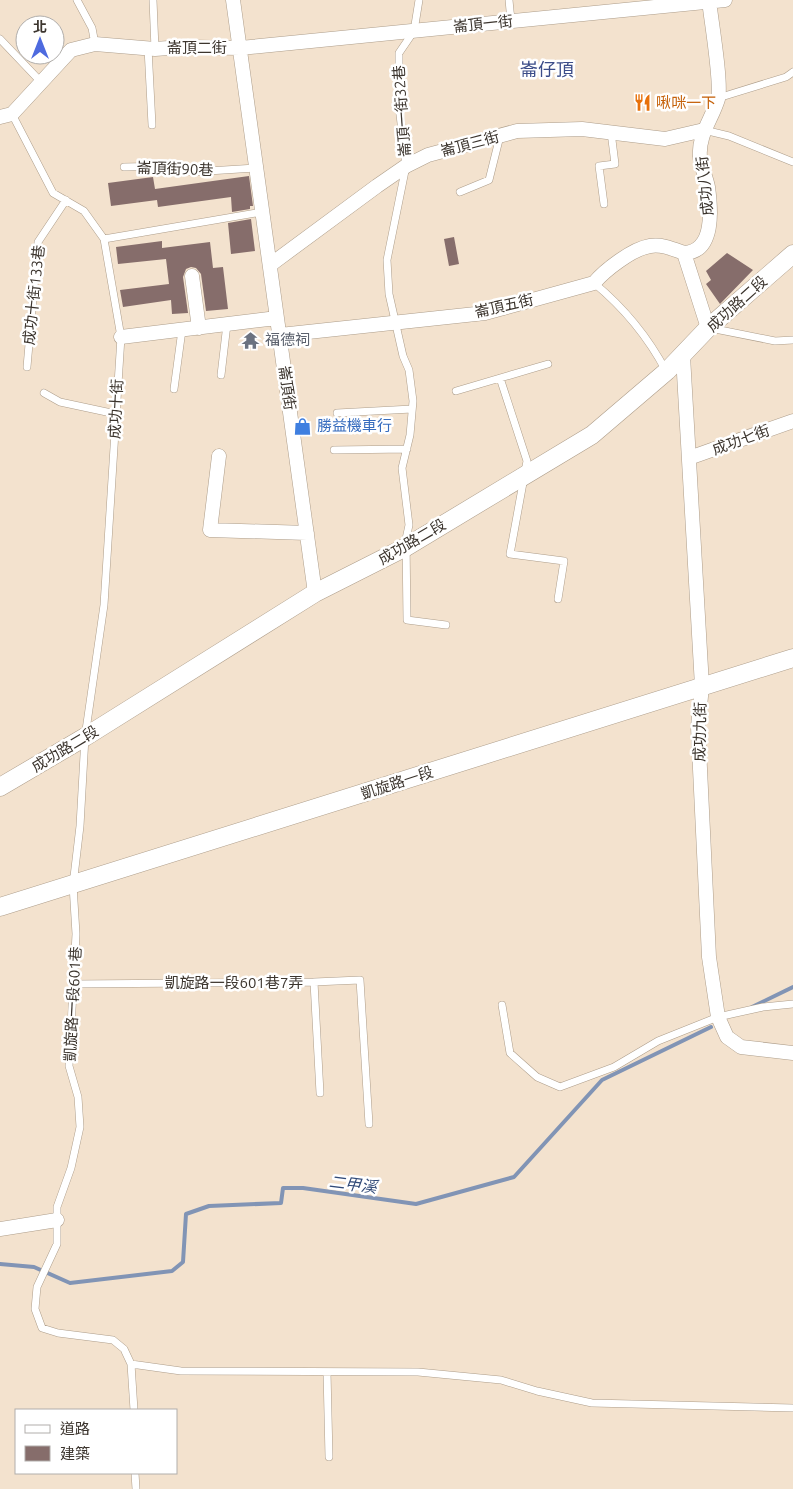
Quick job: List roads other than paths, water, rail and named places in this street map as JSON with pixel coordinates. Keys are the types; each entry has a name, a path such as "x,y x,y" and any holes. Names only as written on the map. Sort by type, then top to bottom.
{"street":[{"name":"崙頂街","path":"233,0 315,593"},
{"name":"崙頂一街","path":"240,48 726,0"},
{"name":"成功八街","path":"684,253 693,252 705,243 710,222 708,186 700,156 704,130 718,98 709,1"},
{"name":"崙頂二街","path":"6,115 71,50 95,44 152,48 240,48"},
{"name":"崙頂三街","path":"270,265 406,166 428,155 517,132 582,129 665,139 704,130"},
{"name":"崙頂五街","path":"280,335 485,313 594,283 602,273 649,246 663,246 684,253"},
{"path":"684,253 708,328"},
{"name":"成功路二段","path":"0,787 85,737 315,593 406,547 592,435 667,371 708,328 793,254"},
{"path":"192,276 199,328"},
{"path":"121,337 277,318"},
{"name":"成功九街","path":"683,356 702,686 698,727 709,957 718,1017 727,1037 741,1048 793,1053"},
{"name":"成功七街","path":"689,458 793,421"},
{"path":"219,456 210,530 307,534"},
{"name":"凱旋路一段","path":"0,907 793,658"},
{"path":"0,1229 57,1220"}],"lane":[{"path":"77,0 92,28 95,44"},
{"name":"崙頂二街","path":"152,48 153,0"},
{"path":"414,31 419,0"},
{"path":"509,0 511,21"},
{"name":"崙頂一街32巷","path":"414,31 399,53 399,106 406,166 387,260 389,294 397,321 403,356 409,370 412,409 410,435 402,468 409,525 406,547 407,620 446,625"},
{"path":"0,39 41,82"},
{"path":"152,48 152,125"},
{"path":"718,98 786,77 793,72"},
{"name":"成功十街","path":"6,115 54,193 84,212 104,238 121,337 104,605 85,737 80,826 73,885"},
{"path":"704,130 728,136 793,162"},
{"path":"604,204 599,166 615,164 611,132"},
{"path":"460,192 489,180 500,136"},
{"name":"崙頂街90巷","path":"124,167 169,166 192,172 256,168"},
{"name":"成功十街133巷","path":"27,367 38,242 66,200"},
{"path":"104,238 262,212"},
{"path":"594,283 616,301 656,351 667,371"},
{"path":"221,375 227,324"},
{"path":"708,328 776,341 793,340"},
{"path":"174,389 182,330"},
{"path":"456,391 548,364"},
{"path":"500,378 527,462 510,554 564,560 558,599"},
{"path":"44,393 60,402 116,414"},
{"path":"337,413 412,409"},
{"path":"334,450 407,449"},
{"name":"凱旋路一段601巷","path":"73,885 76,934 75,984 69,1066 78,1097 80,1127 71,1168 57,1207 57,1244 37,1287 36,1309 42,1328 58,1333 113,1340 124,1349 131,1364"},
{"path":"314,982 360,980 369,1124"},
{"name":"凱旋路一段601巷7弄","path":"75,984 314,982 320,1093"},
{"path":"502,1005 510,1053 538,1077 560,1087 614,1067 658,1041 718,1017 793,1004"},
{"path":"134,1409 131,1364 181,1371 418,1372 501,1380 537,1391 592,1403 793,1408"},
{"path":"327,1372 328,1458"},
{"path":"135,1474 136,1489"}],"waterway":[{"name":"二甲溪","path":"752,1007 793,987"},
{"name":"二甲溪","path":"0,1264 34,1267 70,1283 172,1271 183,1262 186,1214 209,1206 281,1203 283,1188 303,1188 416,1204 514,1177 602,1080 711,1027"}],"place":[{"name":"啾咪一下","path":"642,103"},
{"name":"福德祠","path":"251,340"},
{"name":"勝益機車行","path":"303,426"}],"district":[{"name":"崙仔頂","path":"547,70"}]}
